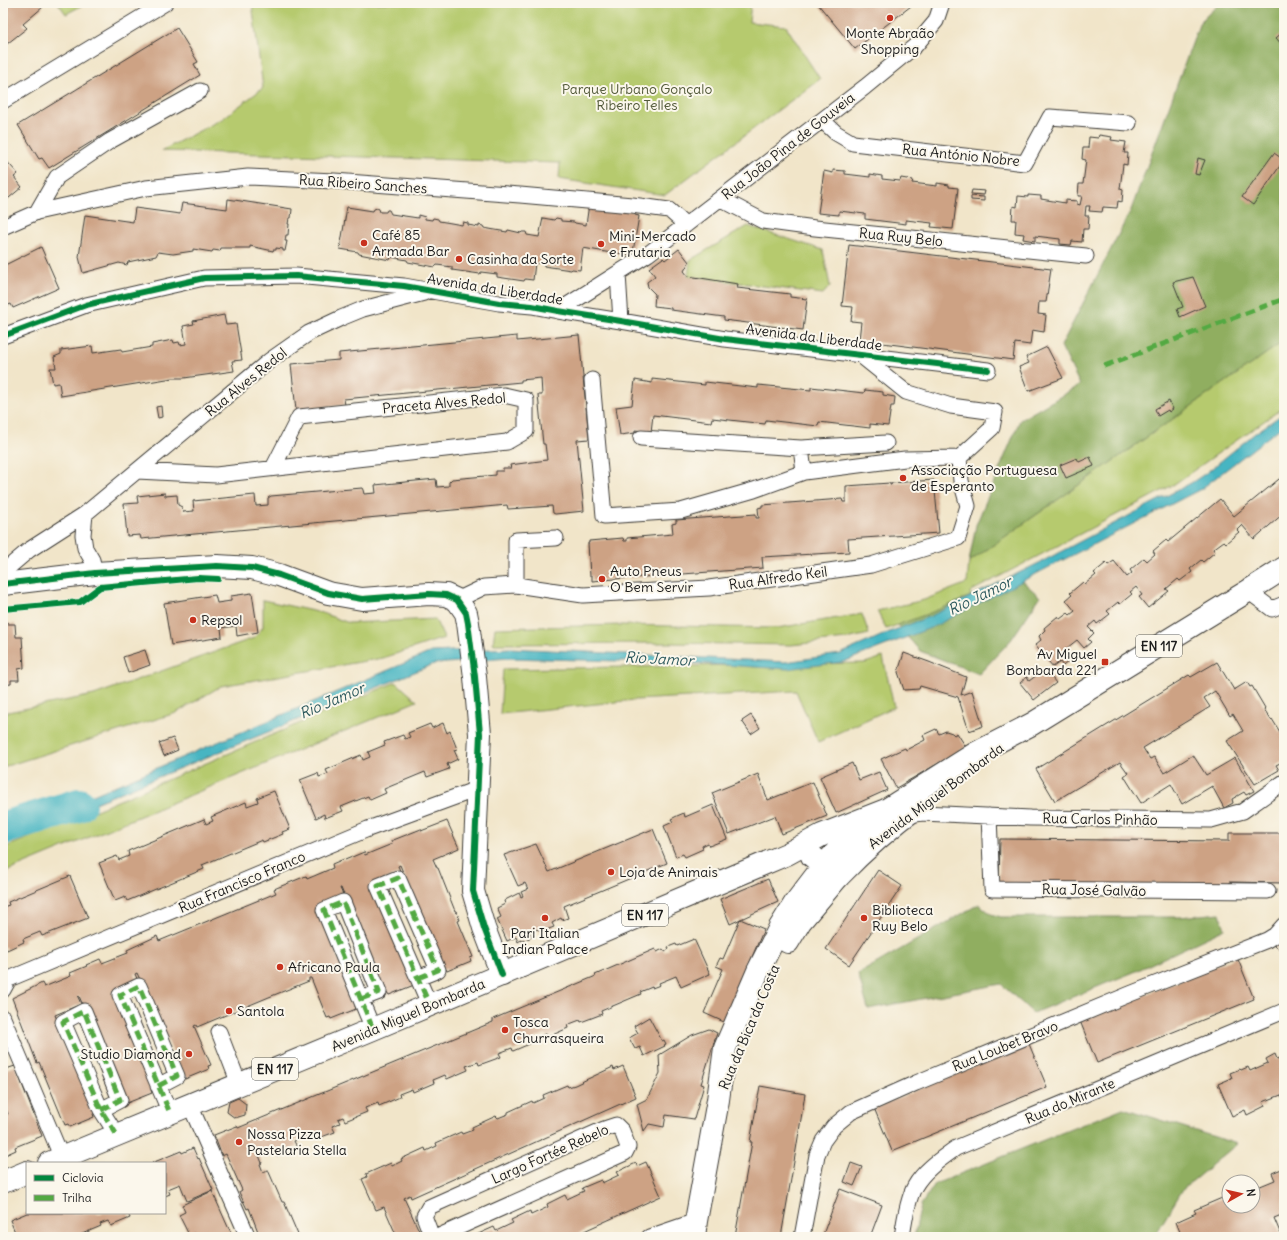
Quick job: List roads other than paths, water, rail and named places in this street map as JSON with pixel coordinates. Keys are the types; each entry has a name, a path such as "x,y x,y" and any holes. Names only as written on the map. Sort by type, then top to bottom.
{"main road":[{"path":"3,584 95,573 217,566 252,568 279,575 328,593 362,599 429,594 446,595 456,600 466,613 475,677 480,734 473,891 484,928 502,975"},
{"name":"Avenida Miguel Bombarda","path":"787,854 801,852 808,854 831,871 838,850 866,825 896,813 976,753 1032,724 1284,568"},
{"name":"Avenida Miguel Bombarda","path":"55,1160 430,1006 787,854 822,835 896,813"},
{"name":"Rua da Bica da Costa","path":"695,1229 718,1100 725,1048 758,971 784,921 795,903 831,871"},
{"path":"3,1182 26,1172"}],"street":[{"path":"3,101 164,3"},
{"name":"Rua João Pina de Gouveia","path":"558,311 648,254 721,199 915,46 936,21 942,3"},
{"path":"37,212 57,176 110,141 200,92"},
{"name":"Rua António Nobre","path":"822,120 836,133 853,143 1025,164 1050,117 1129,123"},
{"name":"Rua Ribeiro Sanches","path":"3,227 37,212 146,188 248,177 334,181 632,205 669,210 686,225"},
{"name":"Rua Ruy Belo","path":"721,199 763,221 815,228 1086,256"},
{"path":"618,274 621,321"},
{"name":"Avenida da Liberdade","path":"3,336 86,306 204,278 296,276 404,286 499,303 532,306 725,339 988,370"},
{"name":"Rua Alves Redol","path":"3,572 29,550 85,514 269,361 309,333 341,318 363,310 429,291"},
{"name":"Avenida da Liberdade","path":"860,355 906,392 951,406 995,412 992,428 959,458"},
{"path":"592,380 604,516 681,511 754,490 804,472 905,459 959,458"},
{"name":"Praceta Alves Redol","path":"137,471 216,475 507,442 526,431 526,400 504,395 299,417 272,468"},
{"path":"641,438 801,448 886,443"},
{"path":"801,448 804,472"},
{"name":"Rua Alfredo Keil","path":"456,600 484,587 516,585 583,595 709,588 871,565 958,538 968,506 961,481 959,458"},
{"path":"85,514 83,535 85,548 92,560 95,573"},
{"path":"516,585 516,540 556,538"},
{"path":"1248,591 1272,609 1284,604"},
{"name":"Rua Carlos Pinhão","path":"896,813 1030,818 1211,820 1243,811 1284,782"},
{"name":"Rua Francisco Franco","path":"5,984 368,829 477,789"},
{"name":"Rua José Galvão","path":"989,816 992,889 1268,891"},
{"path":"418,978 438,970 398,878 378,886 430,1006"},
{"path":"361,1000 379,992 343,902 324,910 361,1000 373,1029"},
{"name":"Rua Loubet Bravo","path":"802,1237 818,1155 823,1141 834,1126 851,1112 916,1083 1130,994 1267,940 1275,935 1284,925"},
{"path":"158,1086 177,1076 139,986 120,995 158,1086 170,1113"},
{"name":"Rua do Mirante","path":"902,1237 904,1219 915,1186 930,1167 956,1148 1284,1011"},
{"path":"101,1110 120,1100 84,1012 63,1022 101,1110 117,1135"},
{"path":"3,1018 55,1160"},
{"path":"219,1032 239,1084"},
{"path":"190,1105 248,1237"},
{"name":"Largo Fortée Rebelo","path":"432,1237 424,1216 429,1208 604,1129 616,1125 622,1131 628,1147 625,1153 437,1237"},
{"path":"649,1237 695,1229"}],"water":[{"path":"1284,413 1284,425 1201,489 933,627 843,662 787,669 692,663 509,658 434,664 51,821 14,835 3,836 3,828 8,828 48,814 431,652 510,648 785,662 840,654 931,616 1043,561 1191,483 1206,473 1254,434"}],"waterway":[{"name":"Rio Jamor","path":"3,828 79,805"}],"place":[{"name":"Monte Abraão Shopping","path":"890,18"},
{"name":"Café 85 Armada Bar","path":"364,243"},
{"name":"Mini-Mercado e Frutaria","path":"601,244"},
{"name":"Casinha da Sorte","path":"459,259"},
{"name":"Associação Portuguesa de Esperanto","path":"903,478"},
{"name":"Auto Pneus O Bem Servir","path":"602,579"},
{"name":"Repsol","path":"193,620"},
{"name":"Av Miguel Bombarda 221","path":"1105,662"},
{"name":"Loja de Animais","path":"611,872"},
{"name":"Pari Italian Indian Palace","path":"545,918"},
{"name":"Biblioteca Ruy Belo","path":"864,918"},
{"name":"Africano Paula","path":"280,967"},
{"name":"Santola","path":"229,1011"},
{"name":"Tosca Churrasqueira","path":"505,1030"},
{"name":"Studio Diamond","path":"189,1054"},
{"name":"Nossa Pizza Pastelaria Stella","path":"239,1142"}],"park label":[{"name":"Parque Urbano Gonçalo Ribeiro Telles","path":"637,98"}]}
